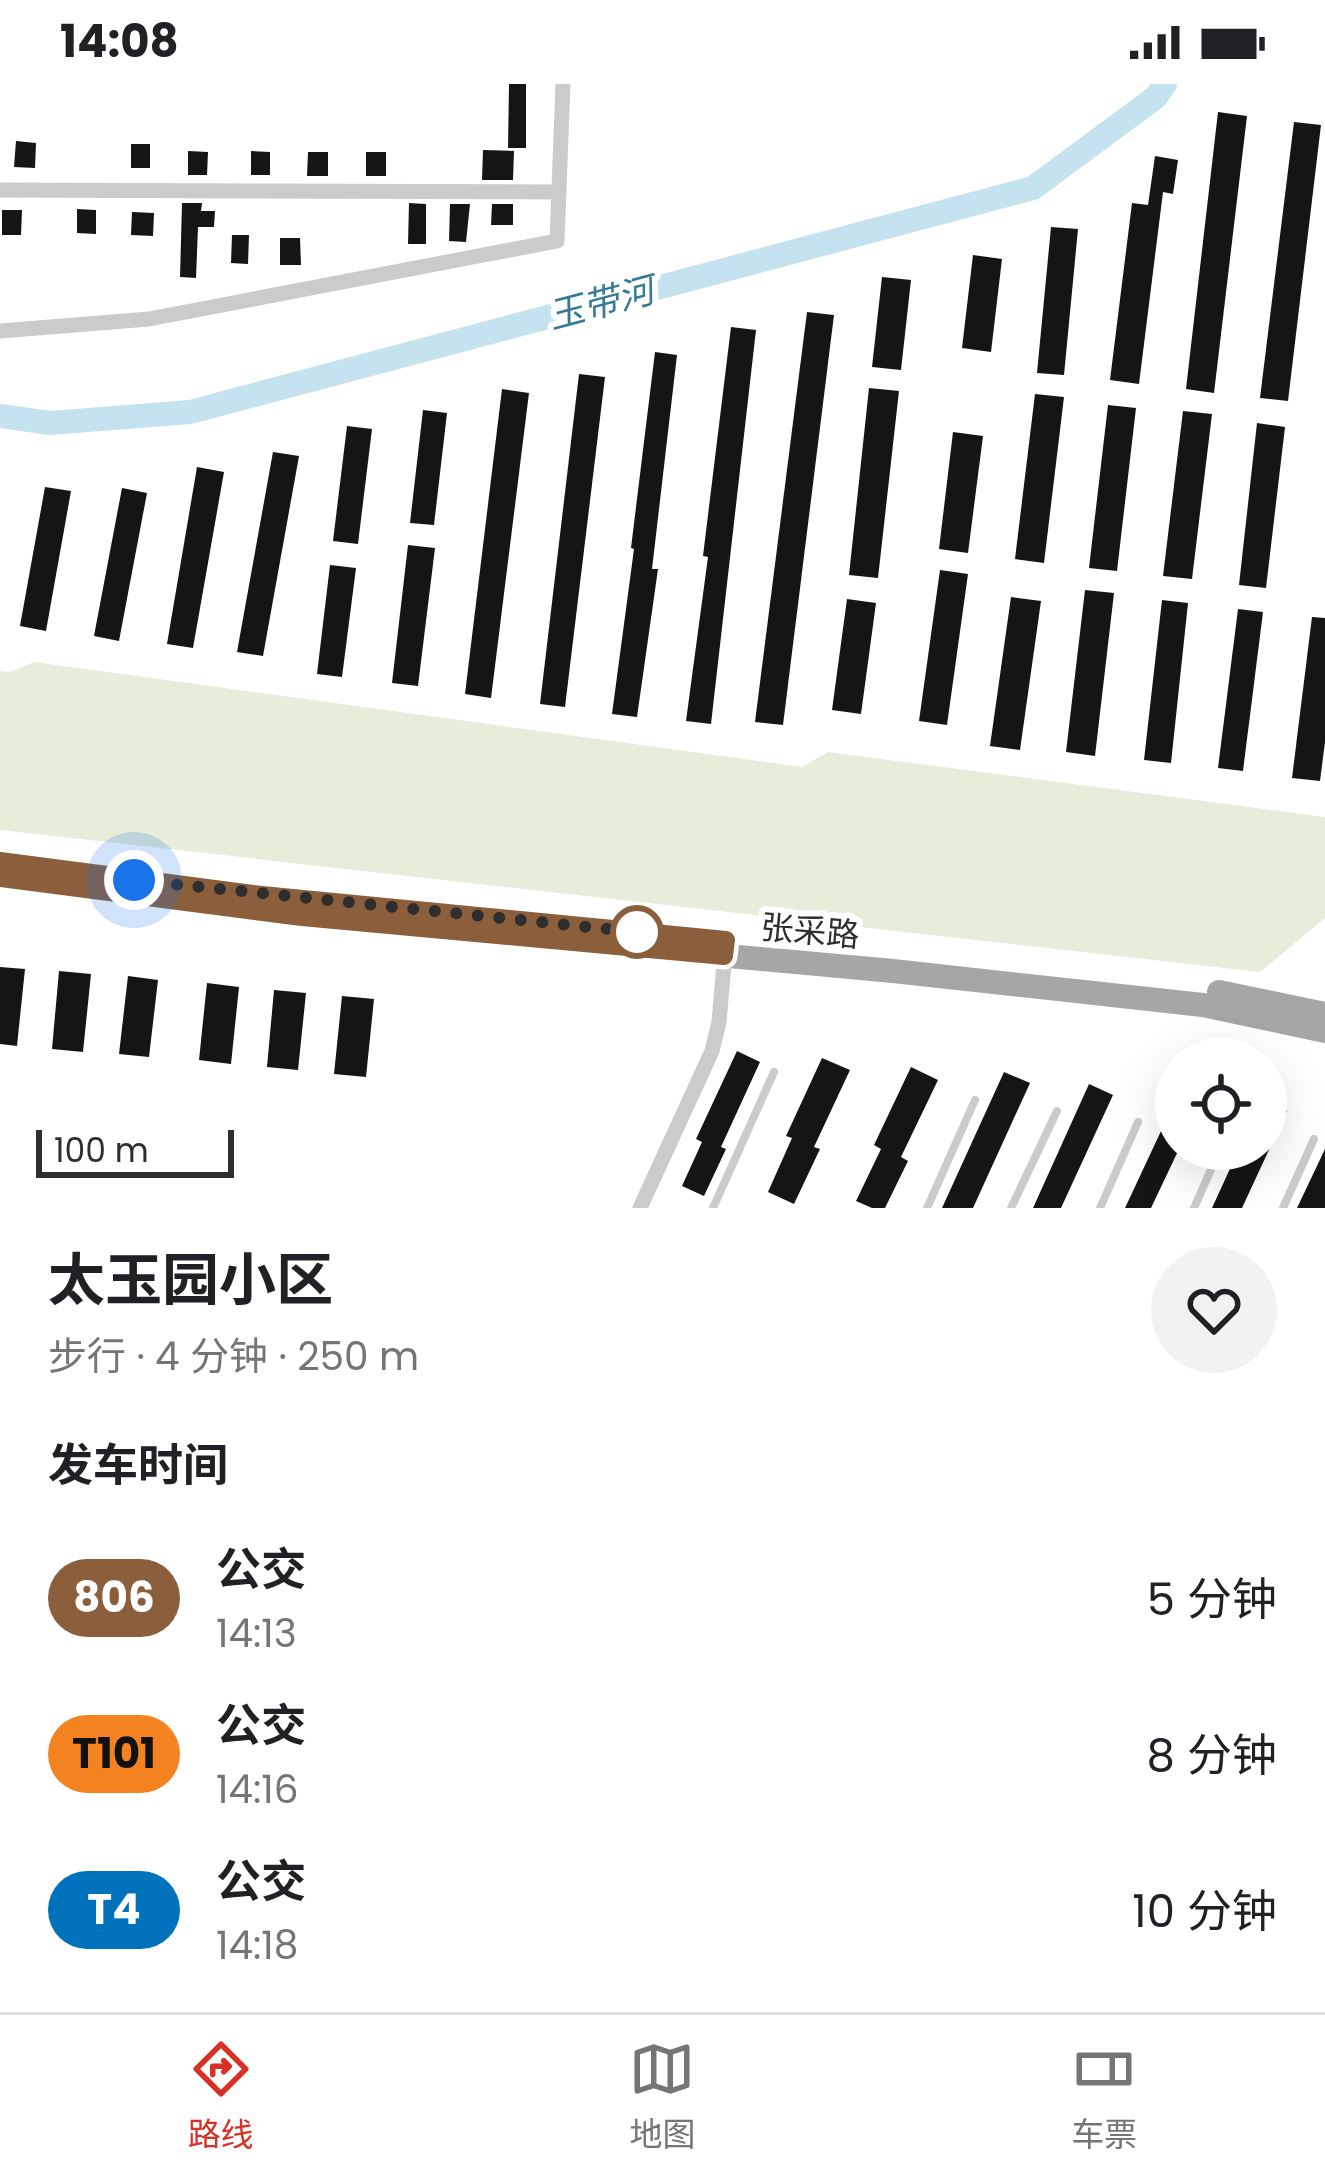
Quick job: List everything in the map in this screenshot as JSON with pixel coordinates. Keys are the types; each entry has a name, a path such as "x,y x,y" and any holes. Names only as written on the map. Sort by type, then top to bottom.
{"main road":[{"name":"张采路","path":"0,861 1203,1005 1325,1031"},
{"name":"张采路","path":"0,878 302,917 1205,989 1325,1014"}],"street":[{"path":"0,331 149,319 557,241 562,84"},
{"path":"0,190 559,193"},
{"path":"640,1208 712,1051 725,948"}],"lane":[{"path":"712,1208 774,1072"},
{"path":"927,1208 975,1100"},
{"path":"1011,1208 1057,1111"},
{"path":"1100,1208 1138,1122"},
{"path":"1283,1208 1314,1139"},
{"path":"1194,1208 1211,1170"}],"green space":[{"path":"34,662 802,767 828,752 1325,817 1325,918 1260,972 0,830 0,671"}],"building":[{"path":"509,84 526,84 526,148 508,148"},
{"path":"1218,112 1247,116 1214,393 1186,389"},
{"path":"1294,122 1321,125 1288,401 1260,398"},
{"path":"16,141 36,143 35,168 14,167"},
{"path":"131,144 150,144 150,168 131,168"},
{"path":"483,150 514,151 513,180 482,180"},
{"path":"188,151 208,152 207,175 188,175"},
{"path":"251,151 270,152 270,175 251,175"},
{"path":"308,152 328,152 328,176 307,176"},
{"path":"366,152 386,152 386,176 366,176"},
{"path":"1155,156 1178,160 1173,194 1163,192 1139,384 1110,380 1132,203 1148,205"},
{"path":"182,203 202,203 201,211 215,211 214,227 198,227 196,278 180,277"},
{"path":"409,203 426,204 426,244 408,244"},
{"path":"450,204 470,204 466,242 449,241"},
{"path":"492,204 513,204 513,225 491,225"},
{"path":"77,209 96,210 96,234 77,233"},
{"path":"2,210 22,210 21,235 2,235"},
{"path":"132,212 154,213 153,236 131,235"},
{"path":"1051,227 1078,229 1064,375 1037,373"},
{"path":"232,235 249,235 248,264 231,263"},
{"path":"280,238 300,238 301,265 280,265"},
{"path":"973,255 1002,259 991,352 962,348"},
{"path":"882,277 911,280 901,370 872,367"},
{"path":"807,312 834,315 783,725 755,722"},
{"path":"731,327 756,330 711,724 686,721"},
{"path":"655,352 677,355 652,569 658,569 637,717 612,714"},
{"path":"579,374 605,377 565,707 540,704"},
{"path":"869,388 899,391 878,578 849,575"},
{"path":"502,389 529,393 491,698 465,694"},
{"path":"1035,394 1064,397 1044,563 1015,559"},
{"path":"1108,405 1136,408 1117,571 1089,568"},
{"path":"423,410 447,413 434,525 410,523"},
{"path":"1183,411 1212,414 1192,579 1163,576"},
{"path":"1257,423 1285,427 1266,588 1239,585"},
{"path":"347,426 372,429 358,544 333,541"},
{"path":"953,432 983,436 968,553 939,549"},
{"path":"273,452 299,456 263,656 237,652"},
{"path":"197,467 224,472 193,648 167,644"},
{"path":"45,487 71,491 46,631 20,626"},
{"path":"122,488 147,493 119,641 94,636"},
{"path":"408,545 435,548 418,686 392,683"},
{"path":"330,565 356,568 342,677 317,674"},
{"path":"940,570 968,574 947,725 919,721"},
{"path":"1085,590 1114,593 1095,756 1066,752"},
{"path":"1011,597 1041,601 1020,750 990,746"},
{"path":"847,599 876,603 861,714 832,710"},
{"path":"1162,600 1188,603 1171,763 1144,760"},
{"path":"1238,609 1263,612 1243,771 1218,768"},
{"path":"1312,617 1325,618 1325,742 1320,781 1292,778"},
{"path":"0,967 25,969 17,1046 0,1044"},
{"path":"59,971 91,974 83,1052 52,1049"},
{"path":"128,976 158,980 149,1057 119,1054"},
{"path":"207,983 239,987 231,1064 199,1060"},
{"path":"274,990 306,993 298,1070 267,1067"},
{"path":"342,996 374,999 366,1077 334,1074"},
{"path":"737,1051 760,1062 704,1196 682,1186 702,1142 696,1139"},
{"path":"822,1058 850,1070 794,1204 768,1192 792,1138 786,1136"},
{"path":"911,1067 938,1080 901,1157 908,1161 885,1208 872,1208 856,1201 881,1149 874,1145"},
{"path":"1004,1072 1030,1083 973,1208 942,1208"},
{"path":"1089,1084 1113,1095 1061,1208 1033,1208"},
{"path":"1155,1144 1155,1170 1169,1170 1151,1208 1125,1208"},
{"path":"1325,1149 1325,1208 1297,1208"},
{"path":"1229,1170 1260,1170 1242,1208 1212,1208"}],"waterway":[{"name":"玉带河","path":"0,416 50,423 190,412 1033,188 1156,97 1165,84"}],"bus line":[{"name":"806","path":"0,861 179,886 726,940 724,956 302,917 0,878"}],"route":[{"path":"134,880 637,932"}]}
